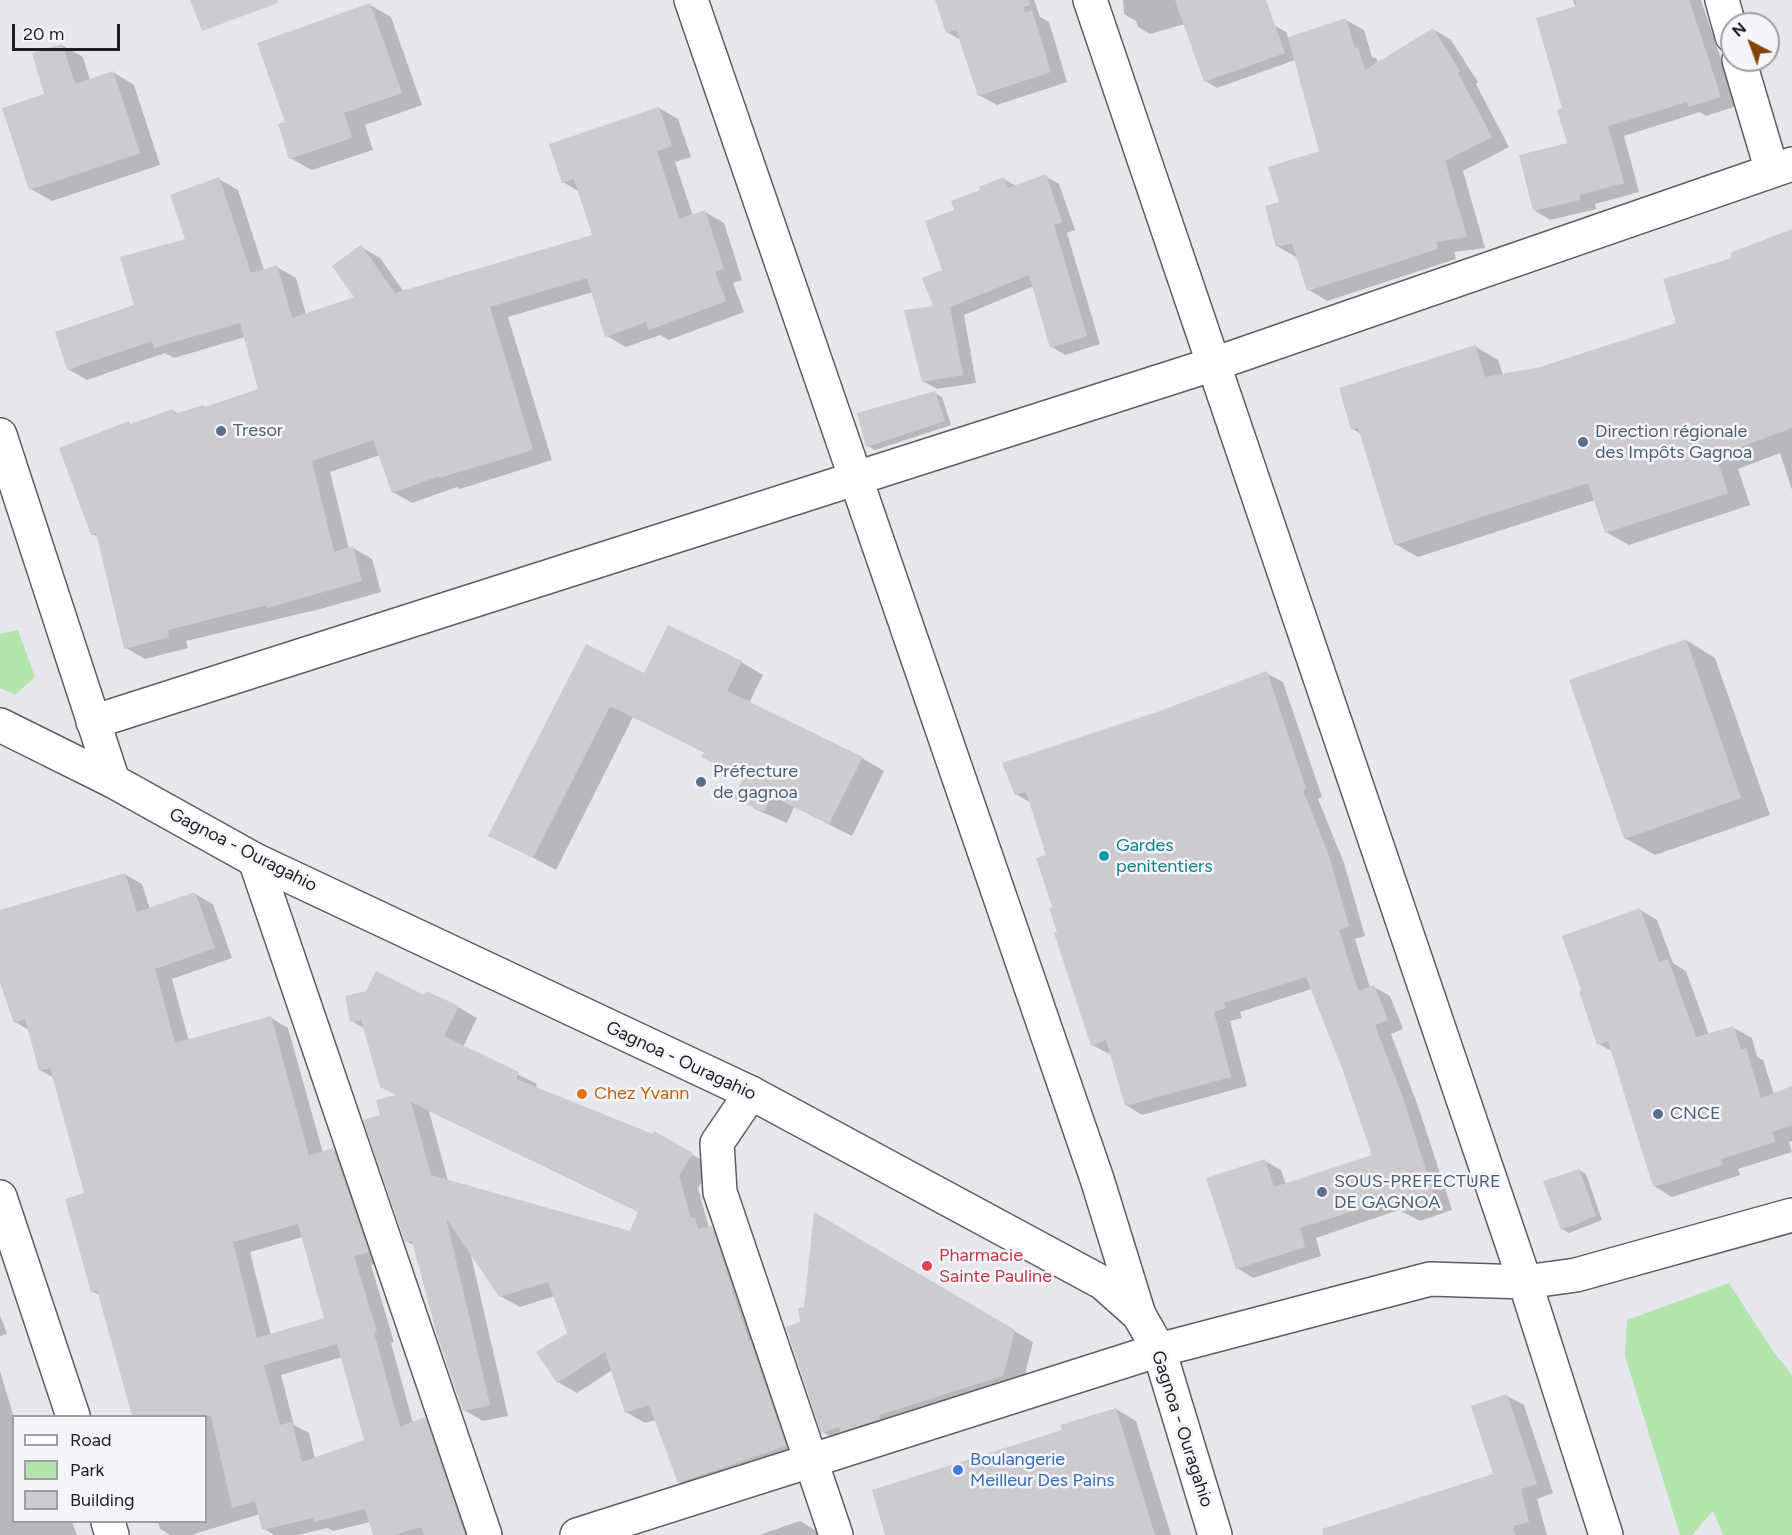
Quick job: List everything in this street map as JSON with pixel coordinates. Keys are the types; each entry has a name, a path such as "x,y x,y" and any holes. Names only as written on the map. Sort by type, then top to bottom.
{"street":[{"path":"691,0 1097,1179 1139,1315"},
{"path":"1090,0 1525,1282 1606,1535"},
{"path":"93,722 1214,364 1782,168 1744,72"},
{"path":"0,435 113,781"},
{"name":"Gagnoa - Ouragahio","path":"0,725 113,781 255,860 751,1093 1103,1283 1139,1315 1159,1350 1215,1535"},
{"path":"255,860 485,1535"},
{"path":"751,1093 717,1143 720,1192 836,1535"},
{"path":"0,1197 73,1415"},
{"path":"577,1535 1159,1350 1430,1279 1525,1282 1576,1275 1792,1215"}],"green space":[{"path":"18,630 35,677 15,695 0,688 0,634"},
{"path":"1729,1283 1773,1351 1792,1375 1792,1535 1723,1535 1713,1511 1692,1535 1680,1535 1625,1356 1627,1320"}],"building":[{"path":"190,0 277,0 278,3 202,31"},
{"path":"935,0 1029,0 1030,5 1023,7 1025,13 1032,10 1051,72 978,96 956,30 946,33"},
{"path":"1175,0 1266,0 1285,53 1204,82"},
{"path":"1575,0 1689,0 1721,97 1688,107 1687,102 1608,126 1624,183 1579,195 1580,200 1533,211 1519,155 1567,143 1557,110 1562,108 1536,18 1577,6"},
{"path":"370,3 402,93 344,113 352,138 289,159 278,124 285,122 257,43"},
{"path":"1346,18 1355,48 1358,47 1365,70 1433,28 1460,71 1458,73 1492,137 1445,161 1467,237 1436,242 1438,249 1307,291 1292,243 1276,247 1265,206 1279,202 1268,167 1319,151 1288,37"},
{"path":"62,44 75,84 113,71 140,153 29,190 2,108 44,94 32,53"},
{"path":"659,107 672,146 657,151 679,219 705,210 724,269 715,272 726,301 649,330 646,322 605,337 587,278 490,307 533,450 439,478 439,476 392,493 373,440 312,461 334,552 353,546 362,581 267,608 267,605 168,630 169,637 124,649 96,533 91,535 59,448 129,421 130,424 173,409 174,414 204,405 205,407 258,389 240,323 154,348 152,341 67,370 55,332 134,305 120,257 185,239 170,195 219,177 251,273 277,265 292,318 354,297 332,266 361,245 395,293 592,235 574,179 562,183 549,144"},
{"path":"1046,174 1062,222 1054,225 1087,336 1050,348 1029,275 950,307 963,375 922,382 904,310 933,306 922,278 942,270 925,221 954,210 951,201 980,190 979,187 1004,177 1008,188"},
{"path":"1792,229 1792,428 1716,456 1728,493 1605,533 1588,483 1394,545 1358,428 1351,430 1339,388 1475,345 1485,377 1540,367 1676,323 1663,279 1732,258 1730,253"},
{"path":"935,391 945,421 866,447 857,413"},
{"path":"668,625 742,661 727,691 863,757 829,824 771,796 764,812 733,798 743,778 701,757 704,752 610,706 533,858 488,836 586,644 644,673"},
{"path":"1686,639 1741,798 1624,839 1569,680"},
{"path":"1267,671 1306,788 1303,790 1328,853 1349,926 1339,930 1358,991 1374,985 1388,1020 1375,1025 1403,1098 1436,1201 1402,1213 1397,1197 1300,1228 1305,1247 1236,1269 1206,1178 1265,1159 1274,1187 1372,1155 1343,1071 1306,977 1224,1003 1226,1008 1214,1012 1231,1077 1125,1106 1106,1040 1091,1046 1054,933 1057,932 1049,908 1052,907 1036,858 1046,855 1026,792 1015,795 1002,763 1157,712"},
{"path":"125,873 137,912 195,892 215,948 155,969 175,1043 271,1016 309,1156 333,1148 369,1252 354,1256 377,1332 374,1333 400,1427 425,1417 465,1535 424,1535 421,1527 394,1535 373,1535 365,1509 314,1522 313,1518 262,1530 255,1501 232,1508 211,1416 132,1415 97,1290 91,1292 65,1199 84,1193 50,1068 39,1071 25,1019 14,1023 0,983 0,910","holes":["298,1224 324,1318 257,1338 233,1242","337,1344 364,1440 302,1462 292,1422 280,1425 264,1365"]},
{"path":"1640,908 1659,962 1668,959 1696,1037 1734,1026 1741,1050 1746,1048 1761,1098 1792,1086 1792,1125 1772,1132 1775,1142 1721,1159 1723,1165 1653,1187 1608,1041 1597,1045 1562,936"},
{"path":"376,971 424,995 426,991 459,1006 444,1036 519,1072 516,1079 653,1134 654,1131 693,1153 679,1176 691,1218 695,1217 698,1229 712,1226 786,1446 678,1483 649,1405 625,1413 605,1352 557,1383 536,1352 567,1333 548,1282 499,1297 446,1218 490,1405 463,1411 437,1335 412,1241 405,1242 363,1120 380,1115 376,1100 396,1095 380,1087 361,1020 350,1022 345,996 366,991","holes":["411,1102 638,1211 630,1231 431,1175"]},
{"path":"1579,1169 1596,1216 1561,1230 1543,1181"},
{"path":"814,1212 1015,1330 1003,1376 879,1415 880,1419 840,1432 839,1427 821,1433 786,1327 800,1322 798,1308 804,1307"},
{"path":"1507,1394 1537,1484 1521,1489 1529,1522 1513,1526 1515,1535 1323,1535 1322,1529 1493,1474 1471,1406"},
{"path":"1116,1408 1155,1535 885,1535 872,1490 1062,1430 1060,1425"}],"place":[{"name":"Tresor","path":"221,431"},
{"name":"Direction régionale des Impôts Gagnoa","path":"1583,442"},
{"name":"Préfecture de gagnoa","path":"701,782"},
{"name":"Gardes penitentiers","path":"1104,856"},
{"name":"Chez Yvann","path":"582,1094"},
{"name":"CNCE","path":"1658,1114"},
{"name":"SOUS-PREFECTURE DE GAGNOA","path":"1322,1192"},
{"name":"Pharmacie Sainte Pauline","path":"927,1266"},
{"name":"Boulangerie Meilleur Des Pains","path":"958,1470"}]}
